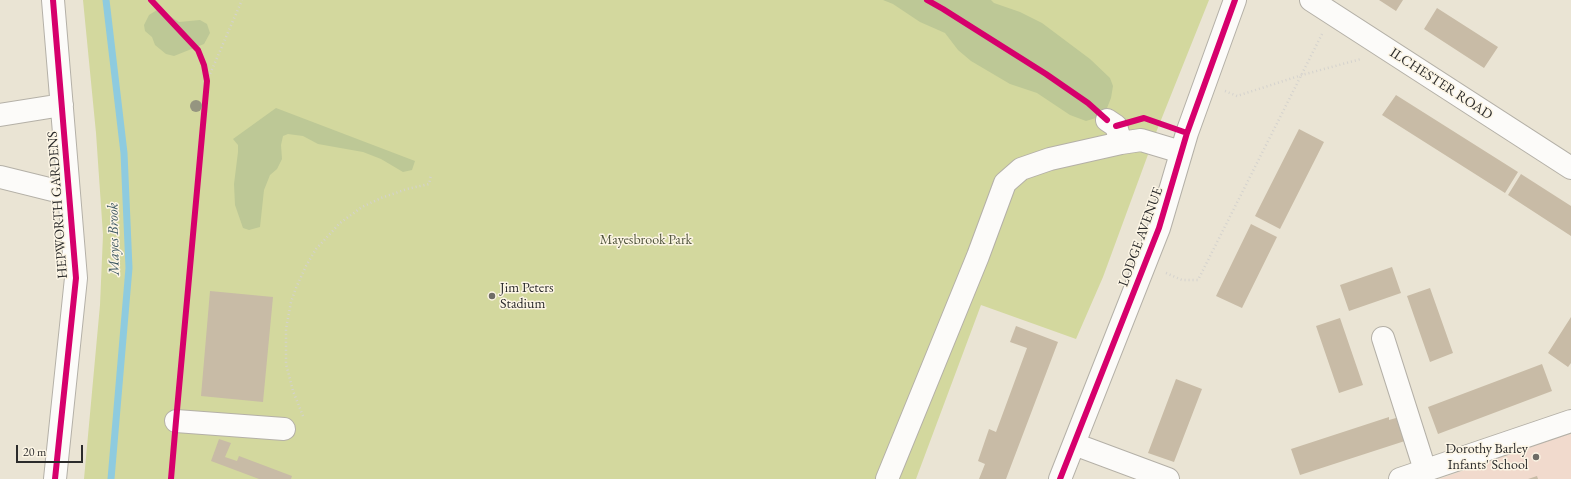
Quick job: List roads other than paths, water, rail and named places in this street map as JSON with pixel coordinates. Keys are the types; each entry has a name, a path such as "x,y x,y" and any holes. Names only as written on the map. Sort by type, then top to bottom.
{"street":[{"name":"HEPWORTH GARDENS","path":"53,0 76,278 55,479"},
{"name":"LODGE AVENUE","path":"1060,479 1159,228 1181,152 1235,0"},
{"name":"ILCHESTER ROAD","path":"1311,0 1571,168"},
{"path":"0,115 62,105"},
{"path":"1107,120 1116,126 1121,142"},
{"path":"887,479 978,256 1005,183 1021,169 1050,158 1121,142 1141,140 1181,152"},
{"path":"0,177 69,194"},
{"path":"1383,338 1425,470"},
{"path":"1400,479 1571,420"},
{"path":"176,421 292,425"},
{"path":"1074,444 1168,479"}],"waterway":[{"name":"Mayes Brook","path":"106,0 124,153 129,268 111,479"}],"place":[{"name":"Jim Peters Stadium","path":"492,296"},
{"name":"Dorothy Barley Infants' School","path":"1536,457"}],"park label":[{"name":"Mayesbrook Park","path":"646,240"}]}
